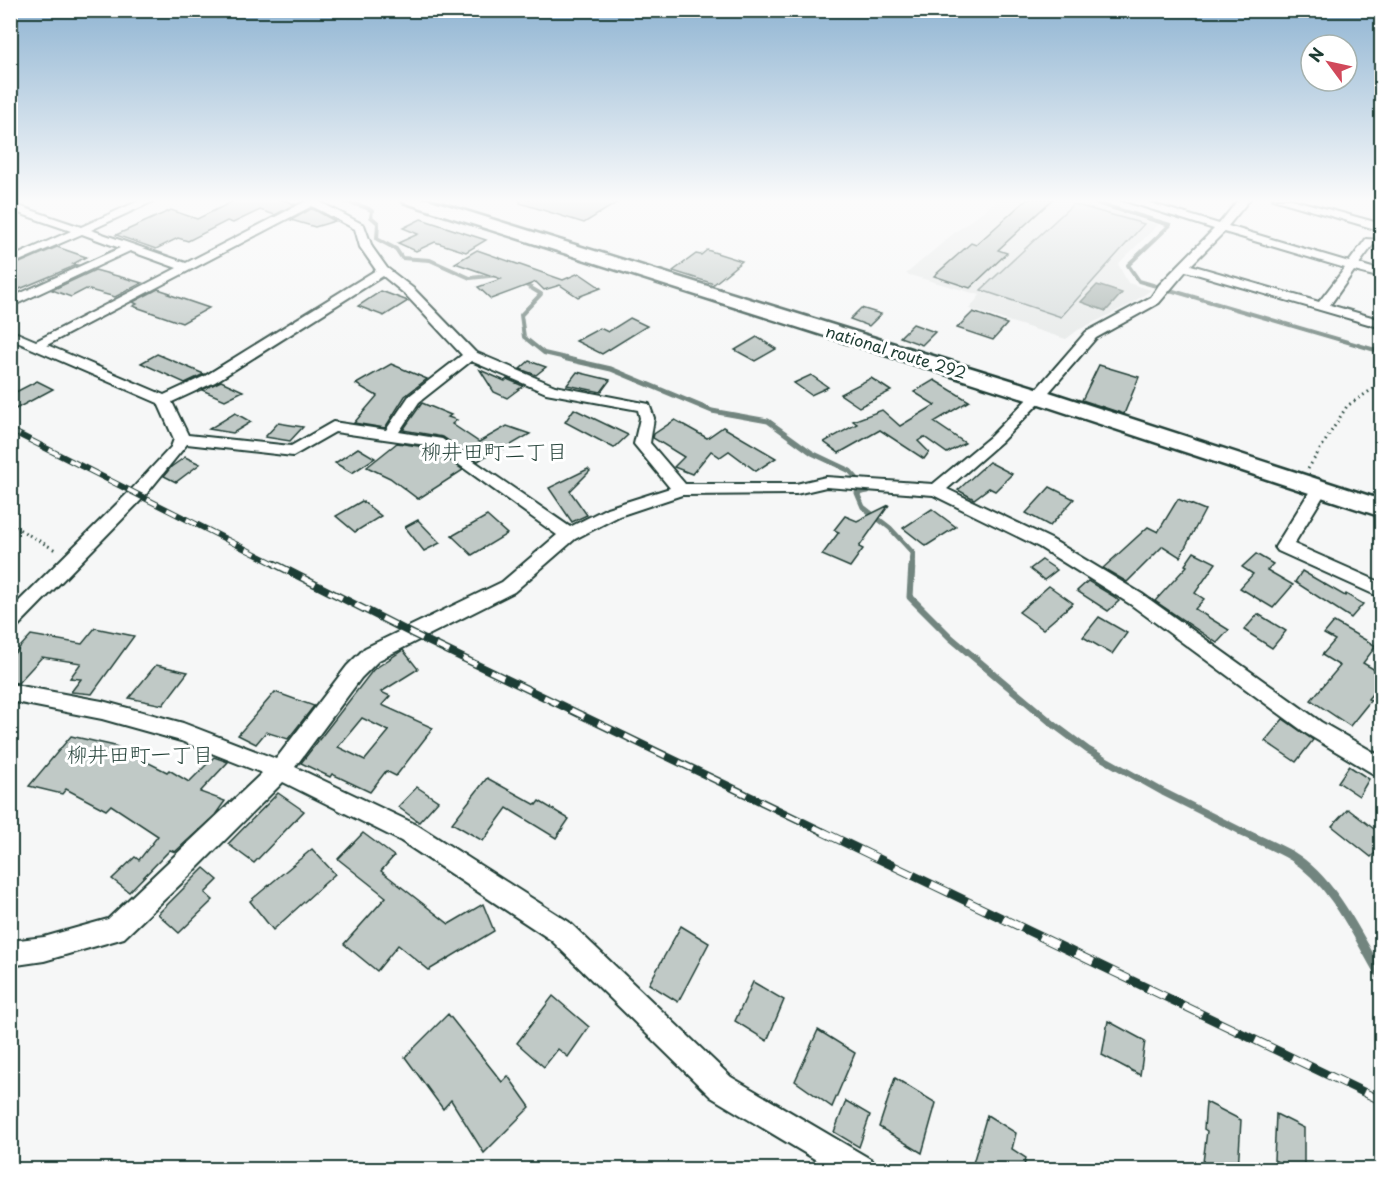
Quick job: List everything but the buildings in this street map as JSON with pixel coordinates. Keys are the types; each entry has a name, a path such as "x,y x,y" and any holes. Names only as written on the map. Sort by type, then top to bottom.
{"highway":[{"name":"national route 292","path":"585,254 1038,396 1382,509"}],"street":[{"path":"10,262 29,254"},
{"path":"14,299 116,254"},
{"path":"148,254 187,267"},
{"path":"36,346 212,254"},
{"path":"371,254 383,271 410,292 470,355 551,390 644,407 647,418 642,444 681,490"},
{"path":"936,490 996,439 1038,396 1091,334 1155,300 1163,288 1196,254"},
{"path":"1311,254 1382,275"},
{"path":"1322,307 1361,254"},
{"path":"1184,267 1382,324"},
{"path":"164,400 210,379 383,271"},
{"path":"10,334 164,400 182,439"},
{"path":"389,436 414,399 470,355"},
{"path":"182,439 293,451 333,427 437,442 569,535"},
{"path":"10,622 138,493 177,449 182,439"},
{"path":"10,954 44,949 115,929 183,866 280,770 354,672 372,654 508,587 569,535 613,512 681,490 796,489 826,482 936,490 1045,543 1136,599 1304,722 1382,769"},
{"path":"1319,490 1284,547 1382,591"},
{"path":"10,692 102,710 183,732 280,770 409,833 560,931 721,1087 862,1170"}],"path":[{"path":"1304,475 1347,406 1382,383"},
{"path":"10,524 72,560"}],"shaded area":[{"path":"929,254 1128,254 1118,264 1128,283 1151,290 1129,305 1078,330 1066,339 969,309 980,295 906,274"},
{"path":"1019,254 1117,254 1061,317 981,290"},
{"path":"1097,285 1122,293 1106,311 1081,302"}],"waterway":[{"path":"399,254 402,258 430,260 470,278 499,275"},
{"path":"1139,254 1128,265 1139,281 1382,352"},
{"path":"521,282 541,294 521,315 524,337 544,353 570,359"},
{"path":"563,358 611,369 712,411 768,421 812,453 850,471 868,491 857,493 863,507 890,528 913,553 912,565"},
{"path":"912,564 910,597 951,638 1053,724 1088,750 1163,792 1245,833"},
{"path":"1242,832 1292,856 1320,880 1344,911 1382,978"}],"railway":[{"path":"10,430 277,565"},
{"path":"275,564 413,634 826,833"},
{"path":"823,832 1382,1101"}],"district":[{"name":"柳井田町二丁目","path":"494,452"},
{"name":"柳井田町一丁目","path":"140,755"}]}
